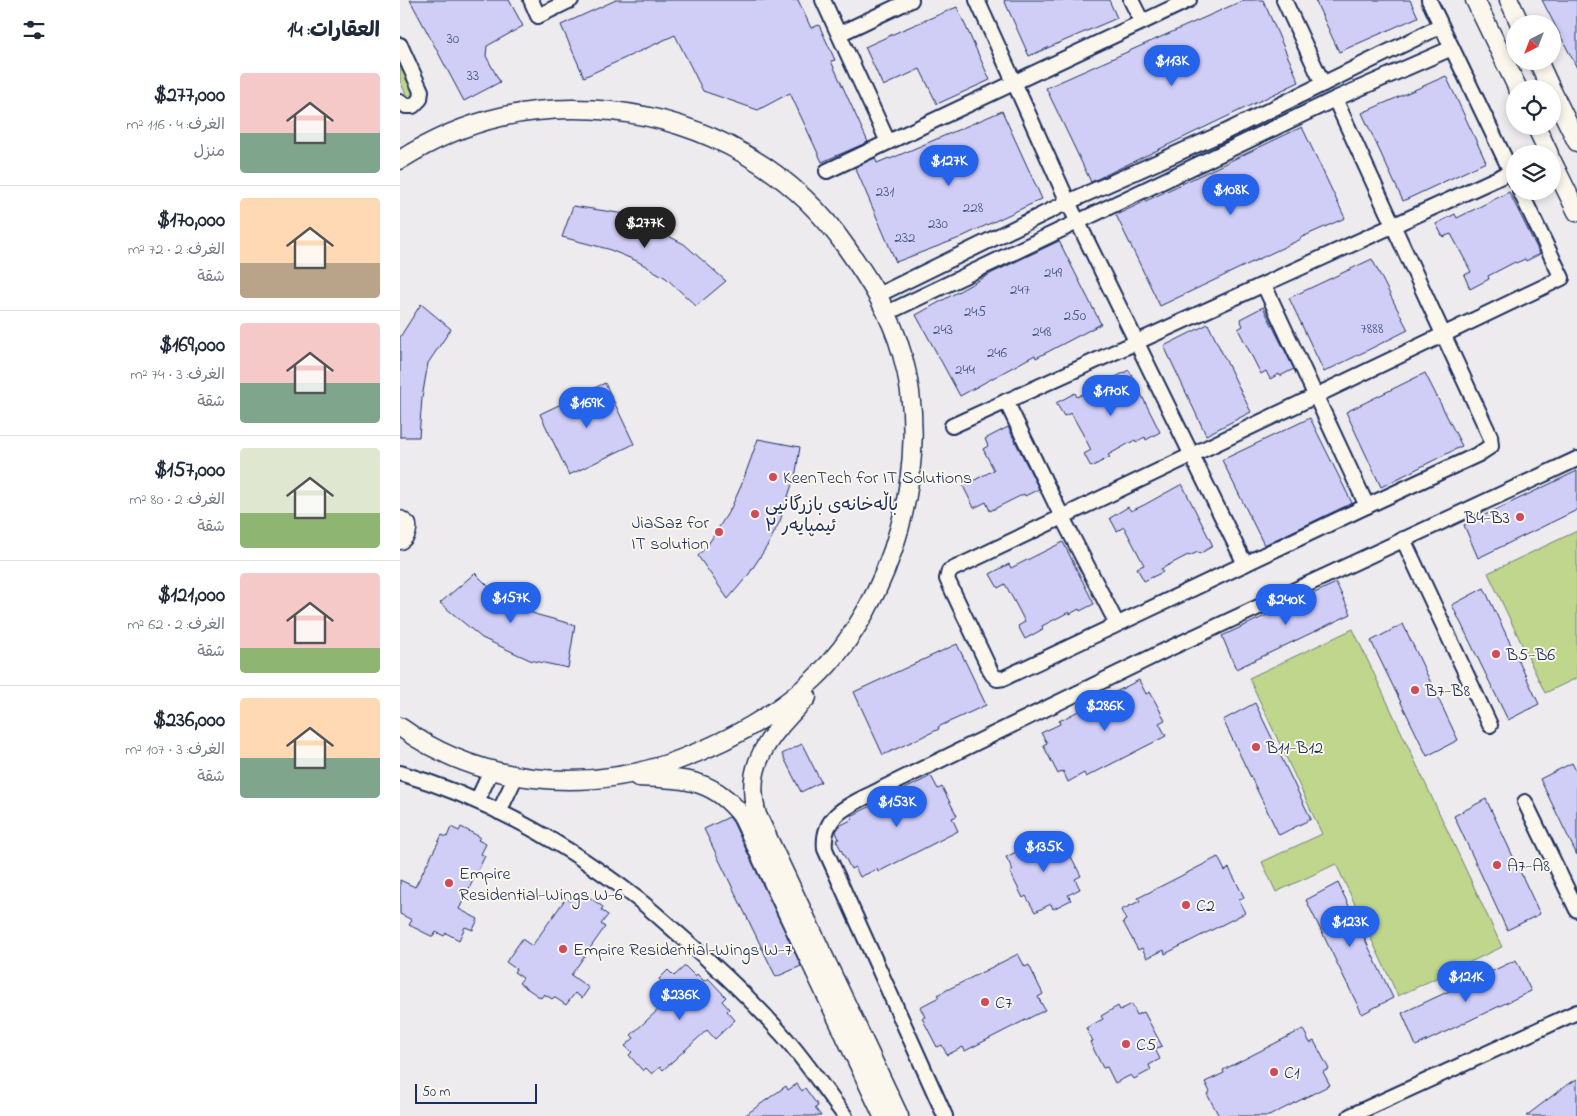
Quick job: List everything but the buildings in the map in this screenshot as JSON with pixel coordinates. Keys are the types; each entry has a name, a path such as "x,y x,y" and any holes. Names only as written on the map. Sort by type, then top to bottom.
{"street":[{"path":"530,0 538,16 571,0"},
{"path":"823,0 888,142"},
{"path":"839,34 911,0"},
{"path":"977,0 1077,221 1245,564"},
{"path":"1131,0 1142,22"},
{"path":"827,171 1189,0"},
{"path":"1284,0 1323,84"},
{"path":"1429,0 1506,161"},
{"path":"1475,0 1514,80"},
{"path":"1509,0 1516,15"},
{"path":"878,295 1068,202 1226,132 1441,26"},
{"path":"400,45 421,91 420,99 413,106 406,106 400,102"},
{"path":"886,312 1335,99 1452,48"},
{"path":"1335,99 1394,226 1444,335 1490,436 1490,446 1479,454 1004,678 997,679 992,674 948,579 949,571 1192,456 1316,396 1444,335 1562,278 1524,200"},
{"path":"400,160 440,137 462,127 517,113 555,108 628,113 679,124 727,144 757,161 790,185 808,201 840,237 878,295 902,352 911,398 914,445 911,475 903,513 885,568 862,619 833,659 814,690 782,724 763,749 754,769 752,792 757,815 899,1116"},
{"path":"1561,109 1577,142"},
{"path":"952,426 1394,226 1506,179"},
{"path":"1561,179 1577,212"},
{"path":"924,272 932,291"},
{"path":"1264,284 1367,506"},
{"path":"1006,401 1062,517 1117,624"},
{"path":"945,1116 825,849 824,837 832,819 839,812 890,785 1164,651 1577,459"},
{"path":"400,520 407,525 408,530 406,535 400,540"},
{"path":"1403,539 1490,725"},
{"path":"615,776 675,761 742,732 813,680 833,659"},
{"path":"400,727 440,752 463,762 491,771 516,776 560,780 615,776 682,779 694,781 715,790 734,806 748,827 883,1116"},
{"path":"477,801 491,771"},
{"path":"400,773 428,781 477,801 562,845 641,901 728,977 781,1033 845,1116"},
{"path":"499,812 516,776"},
{"path":"1525,802 1577,910"},
{"path":"1350,1116 1577,1012"}],"green space":[{"path":"400,57 419,97 409,101 400,81"},
{"path":"1577,531 1577,678 1545,693 1488,573"},
{"path":"1353,629 1502,947 1398,996 1336,864 1276,892 1262,862 1322,834 1249,678"}],"place":[{"name":"KeenTech for IT Solutions","path":"773,477"},
{"name":"باڵەخانەی بازرگانیی ئیمپایەر ٣","path":"755,514"},
{"name":"B4-B3","path":"1520,517"},
{"name":"JiaSaz for IT solution","path":"719,532"},
{"name":"B5-B6","path":"1496,654"},
{"name":"B7-B8","path":"1415,690"},
{"name":"B11-B12","path":"1256,747"},
{"name":"A7-A8","path":"1497,865"},
{"name":"Empire Residential-Wings W-6","path":"449,883"},
{"name":"C2","path":"1186,905"},
{"name":"Empire Residential-Wings W-7","path":"563,949"},
{"name":"C7","path":"985,1002"},
{"name":"C5","path":"1126,1044"},
{"name":"C1","path":"1274,1072"}]}
